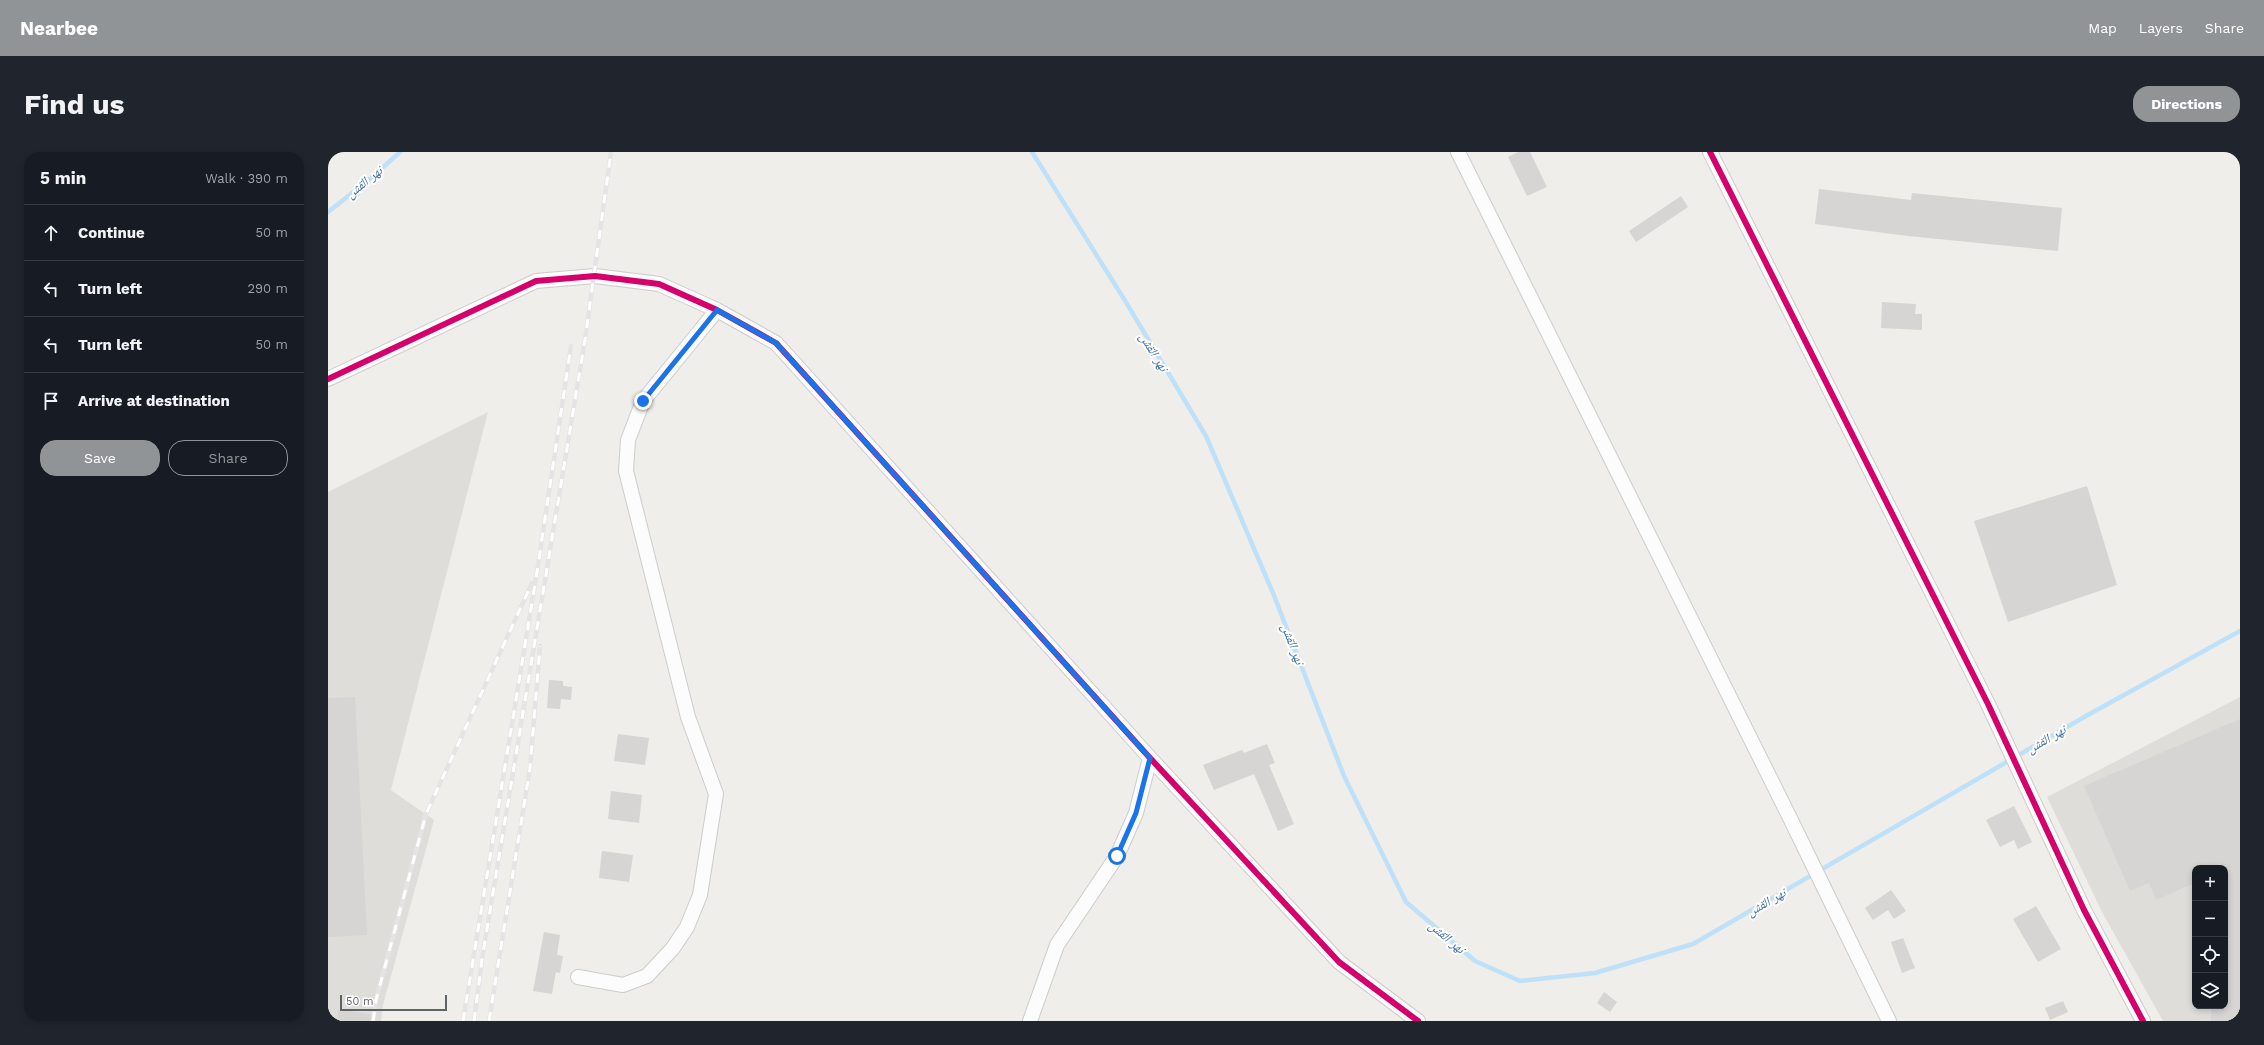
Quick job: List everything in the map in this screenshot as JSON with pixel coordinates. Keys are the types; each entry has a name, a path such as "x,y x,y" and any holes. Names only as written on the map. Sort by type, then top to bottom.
{"street":[{"path":"1458,152 1788,814 1840,924 1889,1021"},
{"path":"1710,152 1988,704 2027,792 2084,910 2143,1021"},
{"path":"328,379 536,281 595,276 659,284 717,310 776,343 1150,758 1339,962 1418,1021"},
{"path":"578,977 623,985 647,976 673,948 687,927 700,895 716,794 688,717 626,471 628,440 643,401 717,310"},
{"path":"1030,1021 1057,945 1117,856 1136,813 1150,758"}],"shaded area":[{"path":"488,412 391,790 434,820 383,1005 381,1021 328,1021 328,492"},
{"path":"2240,697 2240,1021 2163,1021 2102,912 2047,797"}],"building":[{"path":"1518,152 1530,152 1547,187 1527,196 1508,157"},
{"path":"1819,189 1911,200 1912,193 2062,208 2058,251 1908,236 1815,224"},
{"path":"1681,196 1688,207 1636,242 1629,231"},
{"path":"1882,302 1916,304 1915,314 1922,314 1922,330 1881,328"},
{"path":"2087,486 2117,585 2008,622 1974,521"},
{"path":"549,680 563,681 563,686 572,687 571,700 561,699 560,709 547,708"},
{"path":"355,697 367,935 328,937 328,698"},
{"path":"2240,719 2240,1021 2211,1021 2211,1009 2228,1009 2228,865 2192,865 2192,884 2156,900 2149,883 2130,891 2084,786"},
{"path":"618,734 649,738 645,765 614,761"},
{"path":"1267,744 1275,763 1269,765 1294,824 1278,831 1254,774 1214,790 1203,765 1242,750 1244,753"},
{"path":"611,791 642,795 639,823 608,819"},
{"path":"2014,806 2032,842 2018,849 2014,840 2000,847 1986,820"},
{"path":"602,851 633,855 629,882 599,878"},
{"path":"1891,890 1906,911 1894,919 1888,910 1873,920 1865,908"},
{"path":"2036,906 2061,949 2038,962 2013,919"},
{"path":"544,932 560,935 557,955 563,956 560,973 556,972 552,994 533,991"},
{"path":"1903,938 1915,968 1902,973 1891,942"},
{"path":"1604,992 1617,1002 1610,1012 1597,1003"},
{"path":"2063,1001 2068,1012 2050,1020 2045,1008"},
{"path":"339,1009 373,1015 372,1021 337,1021"}],"waterway":[{"name":"نهر القش","path":"328,212 371,178 400,152"},
{"name":"نهر القش","path":"1032,152 1124,299 1206,436 1273,593 1344,776 1406,902 1475,961 1520,981 1595,973 1693,944 2086,716 2240,631"}],"railway":[{"path":"474,1021 482,959 585,340 611,152"},
{"path":"463,1021 537,572 571,346"},
{"path":"373,1021 376,1000 426,814 532,583"},
{"path":"489,1021 530,768 540,646"}],"cycle path":[{"path":"1710,152 1988,704 2084,910 2143,1021"},
{"path":"328,379 536,281 595,276 659,284 717,310 776,343 1150,758 1339,962 1418,1021"}],"route":[{"path":"643,401 717,310 776,343 1150,758 1136,813 1117,856"}]}
